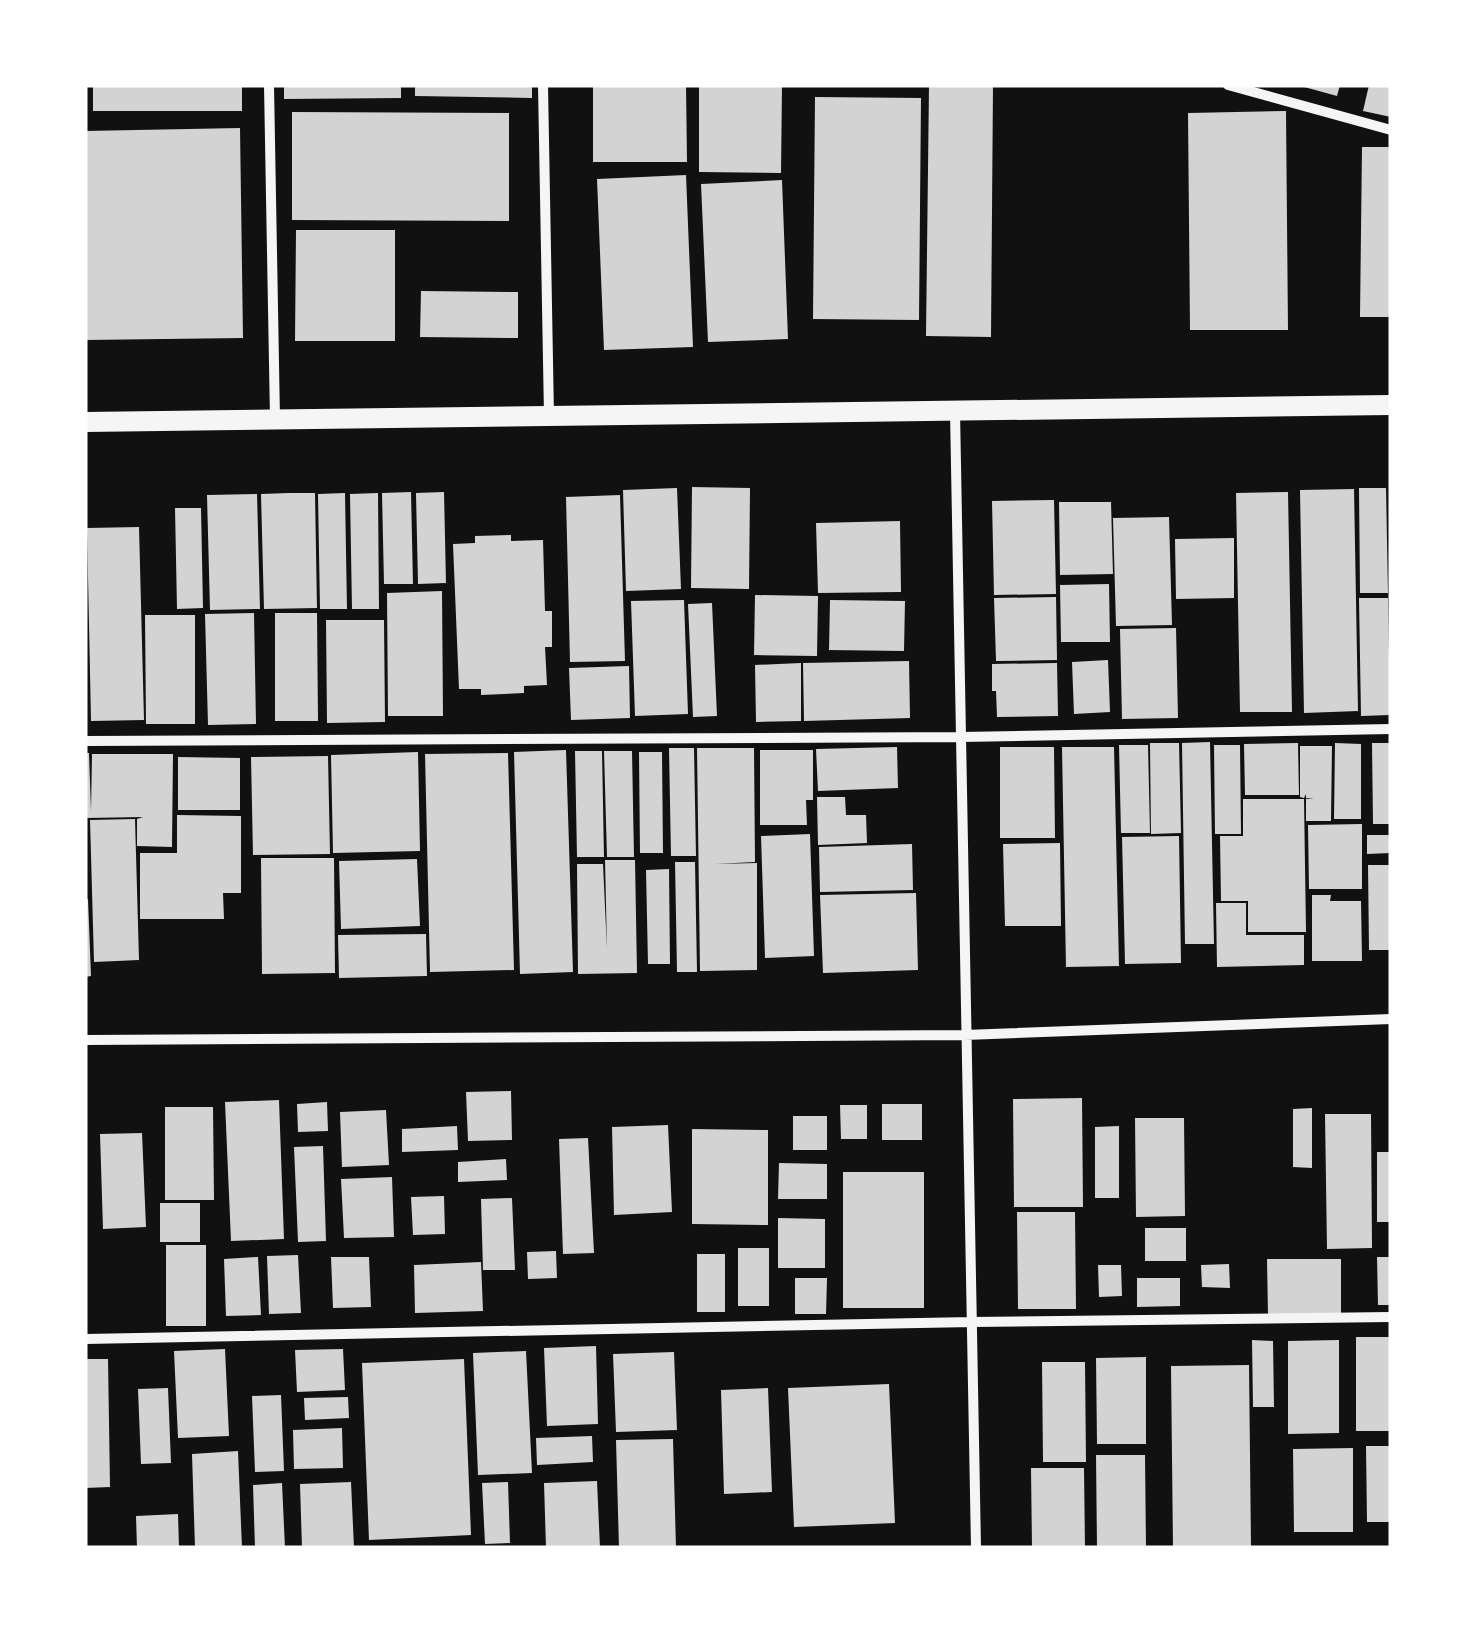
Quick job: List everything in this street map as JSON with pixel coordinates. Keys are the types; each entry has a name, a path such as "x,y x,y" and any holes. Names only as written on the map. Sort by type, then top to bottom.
{"main road":[{"path":"85,422 1391,405"}],"street":[{"path":"268,85 276,419"},
{"path":"543,85 548,416"},
{"path":"1228,85 1391,130"},
{"path":"954,410 976,1548"},
{"path":"85,741 961,737 1391,730"},
{"path":"85,1040 965,1035 1391,1020"},
{"path":"85,1339 1391,1317"}],"building":[{"path":"93,85 242,85 242,111 93,111"},
{"path":"284,85 401,85 401,98 284,99"},
{"path":"415,85 532,85 532,98 415,96"},
{"path":"593,85 686,85 687,162 593,162"},
{"path":"699,85 782,85 781,173 699,172"},
{"path":"929,85 993,85 991,337 926,336"},
{"path":"1297,85 1340,85 1337,96"},
{"path":"1369,85 1391,85 1391,117 1363,111"},
{"path":"815,97 921,98 919,320 813,319"},
{"path":"1286,111 1288,330 1190,330 1188,113"},
{"path":"292,112 509,113 509,221 292,220"},
{"path":"240,128 243,338 85,340 85,131"},
{"path":"1362,147 1391,147 1391,317 1360,317"},
{"path":"686,175 693,347 604,350 597,179"},
{"path":"782,180 788,339 708,342 701,184"},
{"path":"296,230 395,230 395,341 295,341"},
{"path":"421,291 518,292 518,338 420,337"},
{"path":"692,487 750,488 749,589 691,588"},
{"path":"677,488 681,589 626,591 623,490"},
{"path":"1359,488 1386,488 1388,593 1360,593"},
{"path":"1354,489 1358,711 1304,713 1300,490"},
{"path":"411,492 413,584 384,584 382,493"},
{"path":"444,492 446,583 418,584 416,493"},
{"path":"1288,492 1292,712 1240,712 1236,493"},
{"path":"315,493 317,608 264,609 261,494"},
{"path":"345,493 347,609 320,609 318,494"},
{"path":"378,493 379,609 352,609 350,494"},
{"path":"257,494 260,609 210,610 207,495"},
{"path":"620,495 625,661 570,662 566,497"},
{"path":"1054,500 1056,594 994,595 992,501"},
{"path":"1059,502 1111,502 1113,574 1060,575"},
{"path":"175,508 201,508 203,608 177,609"},
{"path":"1169,517 1172,625 1116,626 1113,518"},
{"path":"900,521 901,592 818,593 816,523"},
{"path":"139,527 144,720 91,721 87,528"},
{"path":"511,535 511,541 543,540 545,611 552,611 552,647 545,647 547,685 524,686 524,693 481,695 481,689 459,689 453,544 475,543 475,536"},
{"path":"1234,538 1234,598 1176,599 1175,539"},
{"path":"1109,584 1110,642 1061,642 1060,585"},
{"path":"442,591 443,716 388,716 387,593"},
{"path":"755,595 818,596 817,656 754,655"},
{"path":"1056,597 1057,660 996,661 994,598"},
{"path":"1359,598 1388,598 1390,715 1361,716"},
{"path":"684,600 688,714 635,716 631,601"},
{"path":"830,600 905,601 904,651 829,650"},
{"path":"712,603 717,716 693,717 688,604"},
{"path":"254,613 256,724 208,725 205,614"},
{"path":"275,613 317,613 318,721 275,721"},
{"path":"145,615 195,615 195,724 146,724"},
{"path":"326,620 384,620 385,722 327,723"},
{"path":"1176,628 1178,718 1122,719 1120,629"},
{"path":"1108,660 1110,712 1074,714 1072,662"},
{"path":"909,661 910,718 804,721 803,663"},
{"path":"801,663 801,721 756,722 755,665"},
{"path":"1057,663 1058,716 997,717 992,664"},
{"path":"629,666 630,718 571,720 569,668"},
{"path":"1210,742 1214,944 1185,944 1182,743"},
{"path":"1150,743 1179,743 1181,833 1151,834"},
{"path":"1298,743 1299,795 1245,795 1244,744"},
{"path":"1335,743 1361,744 1361,819 1334,819"},
{"path":"1372,743 1391,743 1391,824 1373,824"},
{"path":"1119,745 1148,745 1150,833 1121,833"},
{"path":"1214,745 1240,745 1241,834 1215,834"},
{"path":"1300,746 1332,746 1331,821 1306,821 1306,799 1314,798 1306,798 1306,794 1300,797"},
{"path":"897,747 898,788 818,791 816,749"},
{"path":"1000,747 1054,747 1055,838 1000,838"},
{"path":"1062,747 1114,747 1119,966 1066,967"},
{"path":"669,748 694,748 696,856 671,856"},
{"path":"697,748 754,748 755,862 715,864 757,863 757,970 700,971"},
{"path":"566,750 573,972 520,974 514,752"},
{"path":"760,750 813,750 813,800 806,800 807,825 760,825"},
{"path":"575,751 602,751 604,857 577,857"},
{"path":"604,751 632,751 634,857 607,857"},
{"path":"418,752 420,851 333,853 331,755"},
{"path":"639,752 662,752 663,853 640,853"},
{"path":"85,753 89,753 91,811 92,754 173,754 172,847 137,846 137,819 143,817 85,818"},
{"path":"508,753 514,970 430,972 425,754"},
{"path":"328,756 330,854 253,855 251,757"},
{"path":"178,757 240,758 240,810 178,810"},
{"path":"817,797 845,797 846,815 866,815 867,843 818,845"},
{"path":"1243,799 1304,799 1306,932 1248,932 1248,901 1221,901 1220,836 1243,836"},
{"path":"177,815 241,816 241,893 223,893 224,919 140,919 140,853 177,853"},
{"path":"135,819 139,960 94,962 90,820"},
{"path":"1362,824 1362,889 1309,889 1308,825"},
{"path":"810,834 814,956 765,958 761,836"},
{"path":"1367,835 1391,835 1391,853 1367,854"},
{"path":"1179,836 1181,963 1125,964 1122,837"},
{"path":"1060,843 1061,926 1005,926 1003,844"},
{"path":"912,844 913,890 820,892 819,847"},
{"path":"261,858 334,858 335,973 262,974"},
{"path":"417,859 420,926 341,929 339,861"},
{"path":"605,860 635,860 637,973 578,974 577,864 603,864 607,949"},
{"path":"675,862 695,862 697,972 677,972"},
{"path":"1368,865 1391,865 1391,950 1369,950"},
{"path":"669,869 670,964 648,964 646,870"},
{"path":"916,893 918,970 823,973 820,895"},
{"path":"1312,895 1331,895 1330,901 1361,901 1362,961 1312,961"},
{"path":"85,899 91,976 85,977"},
{"path":"1216,903 1246,903 1246,935 1304,935 1304,965 1217,967"},
{"path":"426,934 427,976 339,978 338,935"},
{"path":"511,1091 512,1140 468,1141 466,1092"},
{"path":"1082,1098 1083,1207 1014,1207 1013,1099"},
{"path":"279,1100 284,1239 231,1241 225,1102"},
{"path":"327,1102 328,1131 298,1132 297,1104"},
{"path":"882,1104 922,1104 922,1140 882,1140"},
{"path":"840,1105 867,1105 867,1139 841,1139"},
{"path":"165,1107 213,1107 214,1200 165,1200"},
{"path":"1312,1108 1312,1168 1293,1167 1293,1109"},
{"path":"386,1110 389,1165 342,1167 340,1112"},
{"path":"1325,1114 1371,1114 1372,1248 1327,1249"},
{"path":"793,1116 827,1116 827,1150 793,1150"},
{"path":"1135,1118 1184,1118 1185,1216 1136,1217"},
{"path":"668,1125 672,1212 614,1215 612,1127"},
{"path":"457,1126 458,1150 402,1152 402,1129"},
{"path":"1119,1126 1119,1198 1095,1198 1095,1127"},
{"path":"692,1129 768,1130 768,1225 692,1224"},
{"path":"142,1133 146,1227 103,1229 100,1134"},
{"path":"588,1138 594,1253 563,1254 559,1139"},
{"path":"323,1146 326,1241 298,1242 294,1147"},
{"path":"1377,1152 1391,1152 1391,1222 1377,1222"},
{"path":"506,1159 507,1180 458,1182 458,1162"},
{"path":"779,1163 827,1164 827,1199 778,1199"},
{"path":"843,1172 924,1172 924,1308 843,1308"},
{"path":"392,1177 394,1237 344,1238 341,1179"},
{"path":"444,1196 445,1234 413,1235 411,1197"},
{"path":"512,1198 515,1270 483,1270 481,1199"},
{"path":"160,1203 200,1203 200,1242 160,1242"},
{"path":"1017,1212 1075,1212 1076,1309 1018,1309"},
{"path":"778,1218 825,1219 825,1268 778,1268"},
{"path":"1145,1228 1186,1228 1186,1261 1145,1261"},
{"path":"166,1245 206,1245 206,1326 166,1326"},
{"path":"738,1248 769,1248 769,1306 738,1306"},
{"path":"556,1251 557,1278 528,1279 527,1252"},
{"path":"697,1254 725,1254 725,1312 697,1312"},
{"path":"298,1255 301,1313 269,1314 267,1256"},
{"path":"258,1257 261,1315 226,1316 224,1259"},
{"path":"331,1257 369,1257 371,1307 333,1308"},
{"path":"1377,1257 1391,1257 1391,1305 1378,1305"},
{"path":"1267,1259 1341,1259 1341,1316 1268,1316"},
{"path":"481,1262 483,1311 415,1313 414,1265"},
{"path":"1229,1264 1230,1288 1202,1287 1201,1265"},
{"path":"1098,1265 1121,1265 1122,1296 1099,1297"},
{"path":"795,1278 827,1278 826,1314 795,1314"},
{"path":"1137,1278 1180,1278 1180,1306 1137,1307"},
{"path":"1356,1337 1391,1337 1391,1431 1356,1431"},
{"path":"1252,1340 1273,1341 1274,1407 1253,1407"},
{"path":"1339,1340 1339,1433 1288,1434 1288,1341"},
{"path":"596,1346 598,1424 547,1426 544,1348"},
{"path":"225,1349 229,1436 178,1438 174,1351"},
{"path":"343,1349 345,1390 297,1392 295,1350"},
{"path":"526,1351 532,1473 478,1475 473,1353"},
{"path":"674,1352 677,1430 616,1432 613,1354"},
{"path":"1146,1357 1146,1444 1097,1444 1096,1358"},
{"path":"85,1359 108,1359 110,1487 85,1488"},
{"path":"464,1359 471,1535 369,1540 362,1363"},
{"path":"1042,1362 1085,1362 1086,1462 1043,1462"},
{"path":"1249,1365 1251,1547 1173,1548 1171,1366"},
{"path":"889,1384 895,1523 794,1527 788,1388"},
{"path":"168,1388 171,1463 141,1464 138,1389"},
{"path":"768,1388 772,1492 724,1494 721,1390"},
{"path":"281,1395 284,1471 255,1472 252,1396"},
{"path":"348,1397 349,1418 305,1420 304,1398"},
{"path":"342,1428 343,1468 294,1469 293,1430"},
{"path":"592,1436 593,1462 537,1465 536,1438"},
{"path":"673,1439 676,1548 619,1548 616,1440"},
{"path":"1366,1446 1391,1446 1391,1522 1367,1522"},
{"path":"1353,1448 1353,1532 1294,1532 1293,1449"},
{"path":"238,1451 242,1548 195,1548 192,1454"},
{"path":"1096,1455 1145,1455 1146,1548 1097,1548"},
{"path":"1031,1468 1084,1468 1085,1548 1032,1548"},
{"path":"597,1481 600,1548 546,1548 544,1483"},
{"path":"351,1482 354,1548 302,1548 300,1484"},
{"path":"508,1482 510,1543 485,1544 482,1483"},
{"path":"282,1483 285,1548 255,1548 253,1485"},
{"path":"178,1514 179,1548 137,1548 136,1516"}]}
